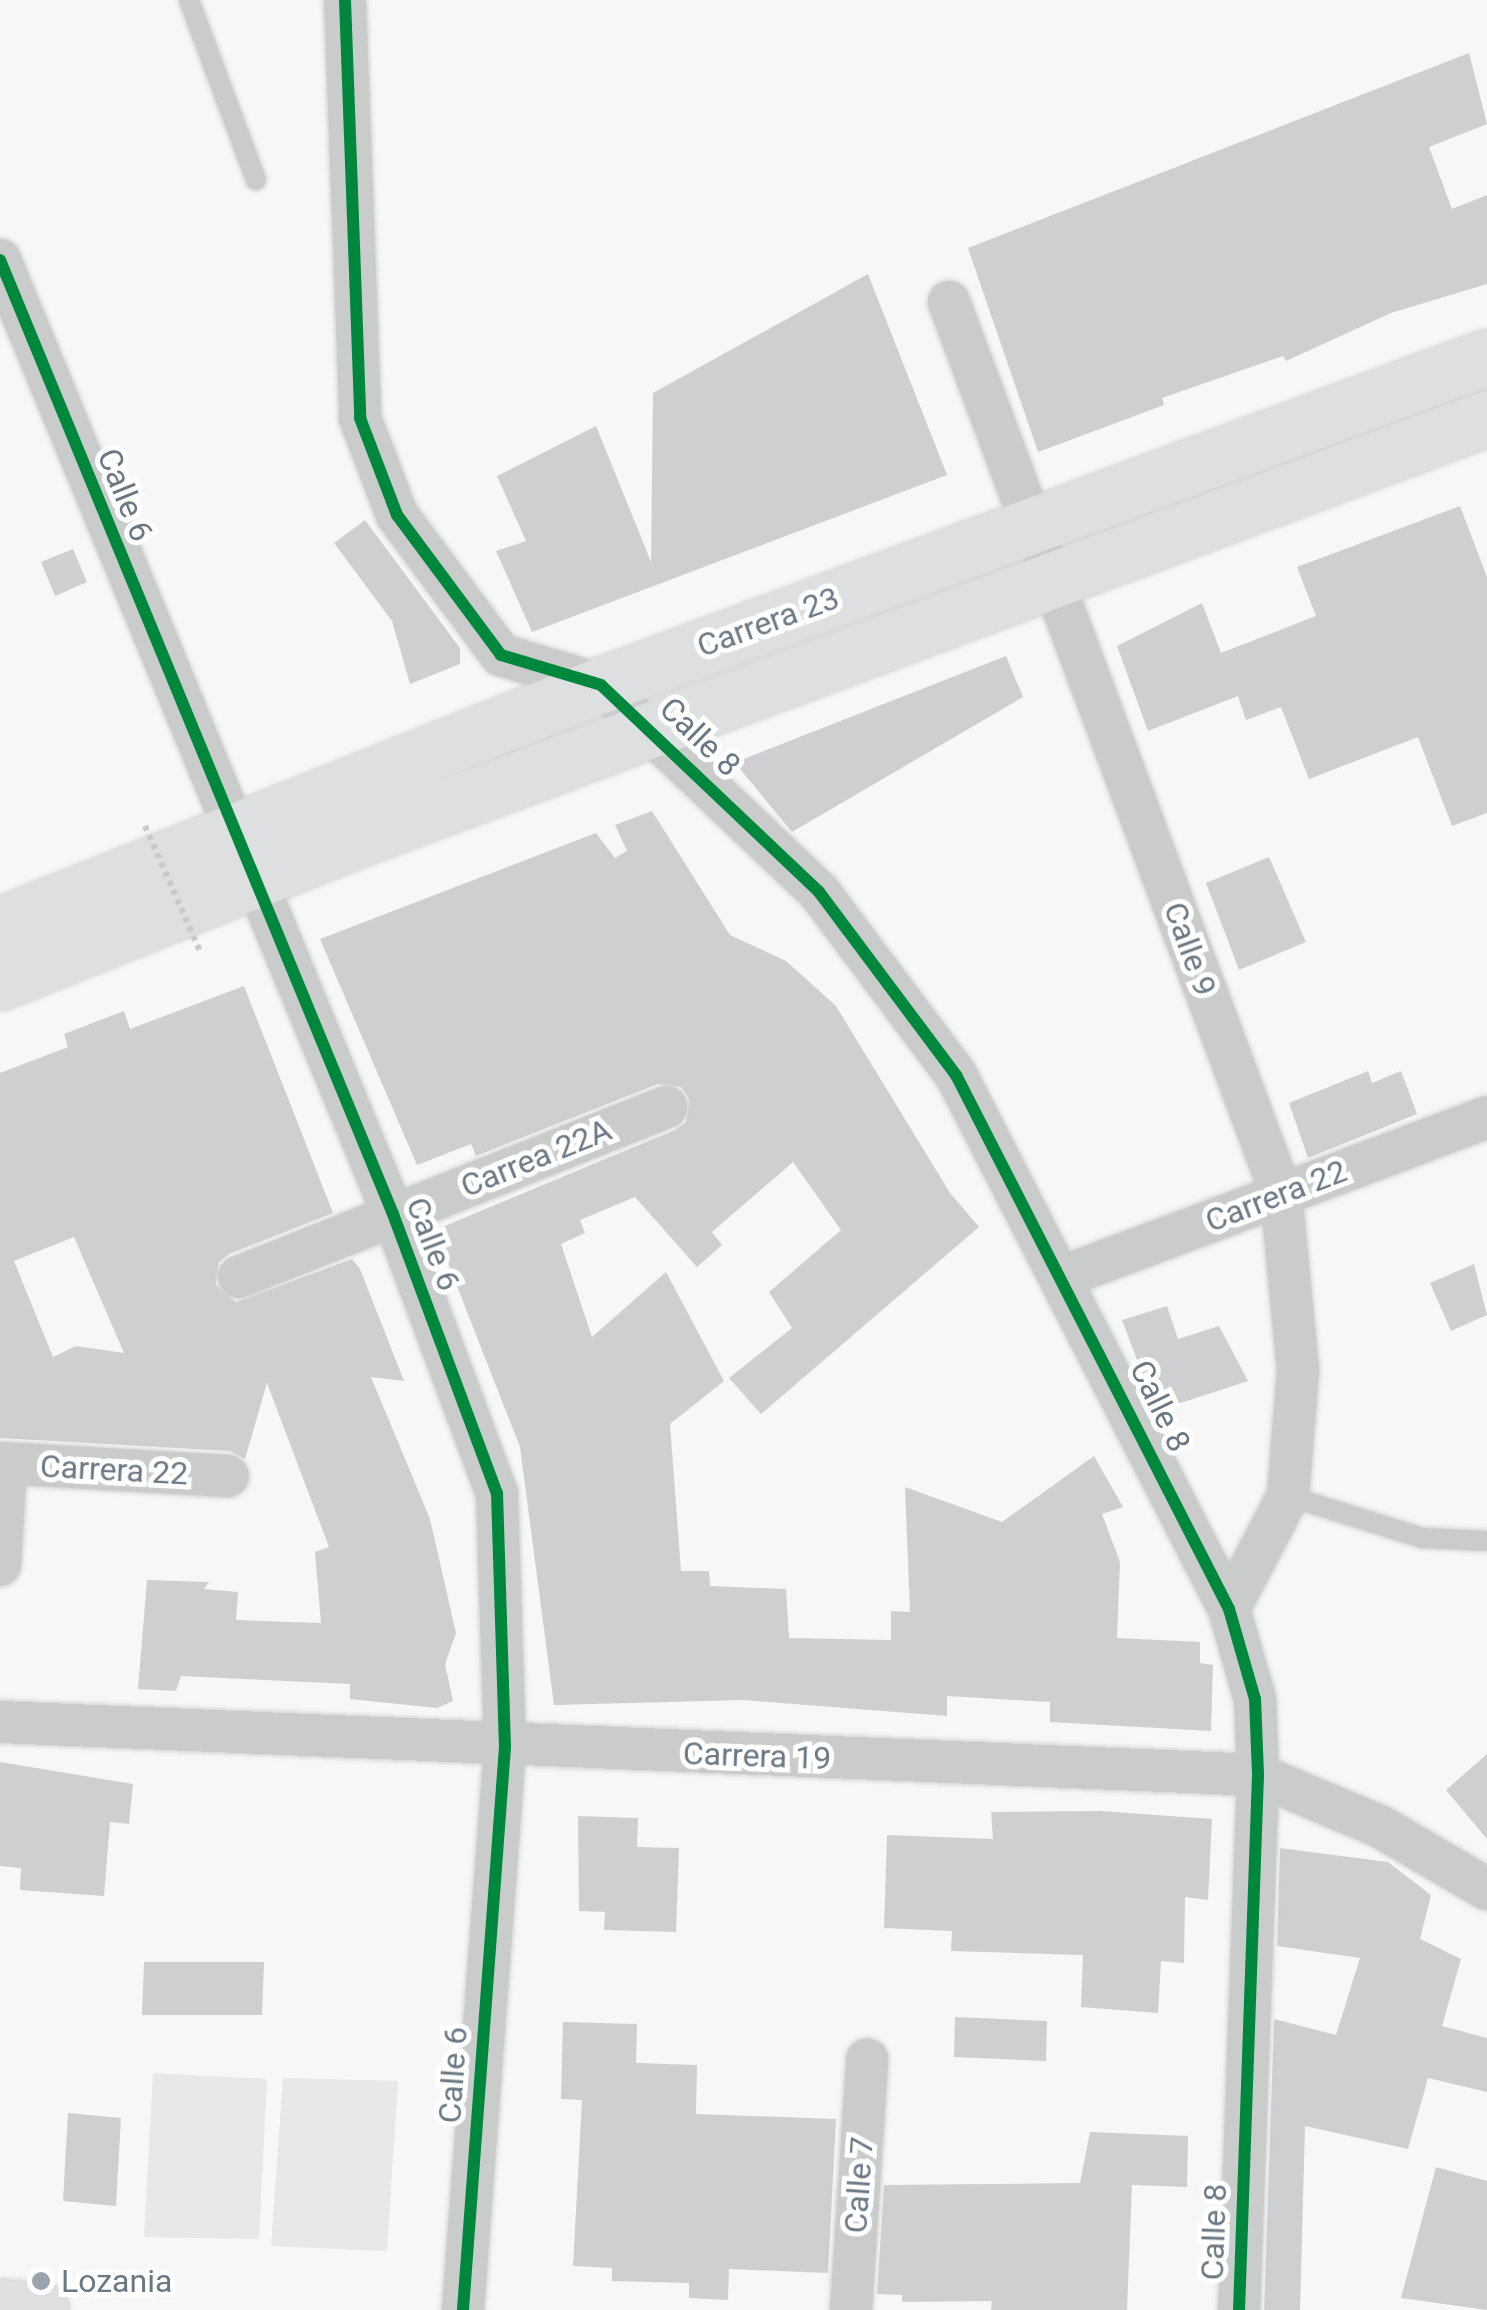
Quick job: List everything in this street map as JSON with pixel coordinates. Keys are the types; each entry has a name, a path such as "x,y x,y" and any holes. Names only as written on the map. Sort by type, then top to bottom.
{"main road":[{"name":"Carrera 23","path":"0,982 243,856 601,685 1487,358"},
{"name":"Carrera 23","path":"0,925 657,731 1487,418"},
{"path":"0,2307 41,2310"}],"street":[{"path":"345,0 360,418 397,515 501,656 601,685"},
{"name":"Calle 6","path":"0,260 393,1214 498,1493 505,1746 463,2310"},
{"name":"Calle 9","path":"948,302 1281,1193 1298,1370 1288,1496 1230,1608"},
{"name":"Calle 8","path":"601,685 657,731 819,892 956,1076 1065,1276 1230,1608 1255,1699 1258,1775 1239,2310"},
{"name":"Carrea 22A","path":"239,1277 666,1107"},
{"name":"Carrera 22","path":"1065,1276 1487,1117"},
{"path":"0,1565 3,1464"},
{"name":"Carrera 22","path":"3,1464 228,1476"},
{"name":"Carrera 19","path":"0,1722 1258,1775 1381,1826 1487,1889"},
{"name":"Calle 7","path":"851,2310 867,2060"}],"lane":[{"path":"188,0 256,180"},
{"path":"1288,1496 1423,1538 1487,1541"}],"path":[{"path":"145,826 200,951"}],"shaded area":[{"path":"153,2073 267,2079 259,2239 144,2237"},
{"path":"283,2078 398,2081 387,2251 271,2246"}],"building":[{"path":"1469,53 1487,124 1429,147 1452,209 1487,195 1487,284 1391,313 1286,361 1283,356 1162,398 1164,405 1038,452 968,248"},
{"path":"868,274 947,475 532,632 496,551 526,541 497,476 596,426 651,562 653,393"},
{"path":"1460,506 1487,577 1487,813 1452,826 1418,737 1309,779 1281,707 1246,720 1238,696 1148,731 1117,646 1202,603 1221,653 1316,616 1297,567"},
{"path":"365,520 460,648 460,664 410,684 392,621 334,543"},
{"path":"73,549 87,582 55,596 41,562"},
{"path":"1006,656 1023,697 792,832 740,769 741,760"},
{"path":"652,811 730,935 786,961 836,1006 950,1193 979,1227 761,1414 729,1378 792,1328 769,1292 841,1230 793,1162 712,1232 722,1245 697,1267 635,1197 580,1220 585,1233 561,1244 592,1337 666,1272 724,1381 670,1424 681,1571 709,1571 710,1586 786,1589 789,1638 891,1640 891,1611 910,1612 905,1487 1002,1522 1094,1456 1123,1507 1102,1514 1120,1562 1117,1638 1200,1642 1200,1663 1213,1665 1211,1731 1050,1722 1050,1702 947,1696 947,1716 743,1700 554,1705 520,1447 435,1230 675,1130 686,1122 689,1099 681,1087 658,1084 476,1156 471,1144 417,1165 320,939 596,833 615,858 627,851 615,825"},
{"path":"1269,857 1306,942 1239,970 1206,883"},
{"path":"244,986 333,1213 229,1254 219,1262 216,1285 236,1302 352,1259 360,1269 404,1381 371,1377 430,1519 456,1633 445,1664 453,1701 437,1708 350,1699 350,1684 181,1676 176,1691 138,1689 147,1580 209,1582 204,1589 238,1592 236,1620 321,1623 315,1552 329,1547 267,1383 245,1459 229,1451 0,1438 0,1073 68,1047 64,1034 124,1011 130,1029","holes":["74,1237 124,1353 76,1346 53,1357 14,1261"]},
{"path":"1368,1071 1372,1083 1401,1071 1417,1114 1308,1158 1289,1103"},
{"path":"1474,1264 1487,1315 1451,1331 1430,1283"},
{"path":"1167,1306 1178,1339 1219,1326 1248,1381 1156,1411 1122,1320"},
{"path":"1487,1754 1487,1839 1446,1790"},
{"path":"0,1762 133,1784 129,1824 110,1822 104,1896 20,1890 21,1868 0,1866"},
{"path":"1101,1811 1212,1819 1208,1900 1185,1897 1184,1963 1161,1961 1158,2013 1081,2007 1083,1955 951,1951 952,1931 884,1928 887,1835 993,1839 991,1812"},
{"path":"578,1816 638,1818 637,1847 679,1848 676,1932 604,1930 605,1912 579,1911"},
{"path":"1280,1848 1388,1862 1431,1895 1420,1939 1461,1959 1442,2026 1487,2038 1487,2092 1428,2078 1408,2149 1305,2126 1300,2310 1264,2310 1274,2019 1336,2035 1360,1958 1277,1946"},
{"path":"144,1962 264,1962 262,2015 142,2015"},
{"path":"955,2017 1047,2021 1046,2061 954,2057"},
{"path":"563,2022 637,2024 636,2063 697,2065 696,2114 836,2119 828,2273 729,2269 728,2300 689,2298 689,2283 612,2281 612,2268 573,2266 582,2100 561,2099"},
{"path":"68,2113 121,2118 116,2206 63,2201"},
{"path":"1090,2132 1188,2136 1187,2187 1132,2185 1127,2310 991,2310 992,2301 902,2302 902,2295 877,2294 884,2185 1080,2183"},
{"path":"1436,2167 1487,2181 1487,2310 1401,2298"}],"cycle path":[{"path":"345,0 360,418 397,515 501,655 601,685 819,892 956,1075 1229,1609 1255,1699 1258,1775 1239,2310"},
{"path":"0,260 393,1214 497,1493 505,1747 463,2310"}],"place":[{"name":"Lozania","path":"41,2281"}]}
